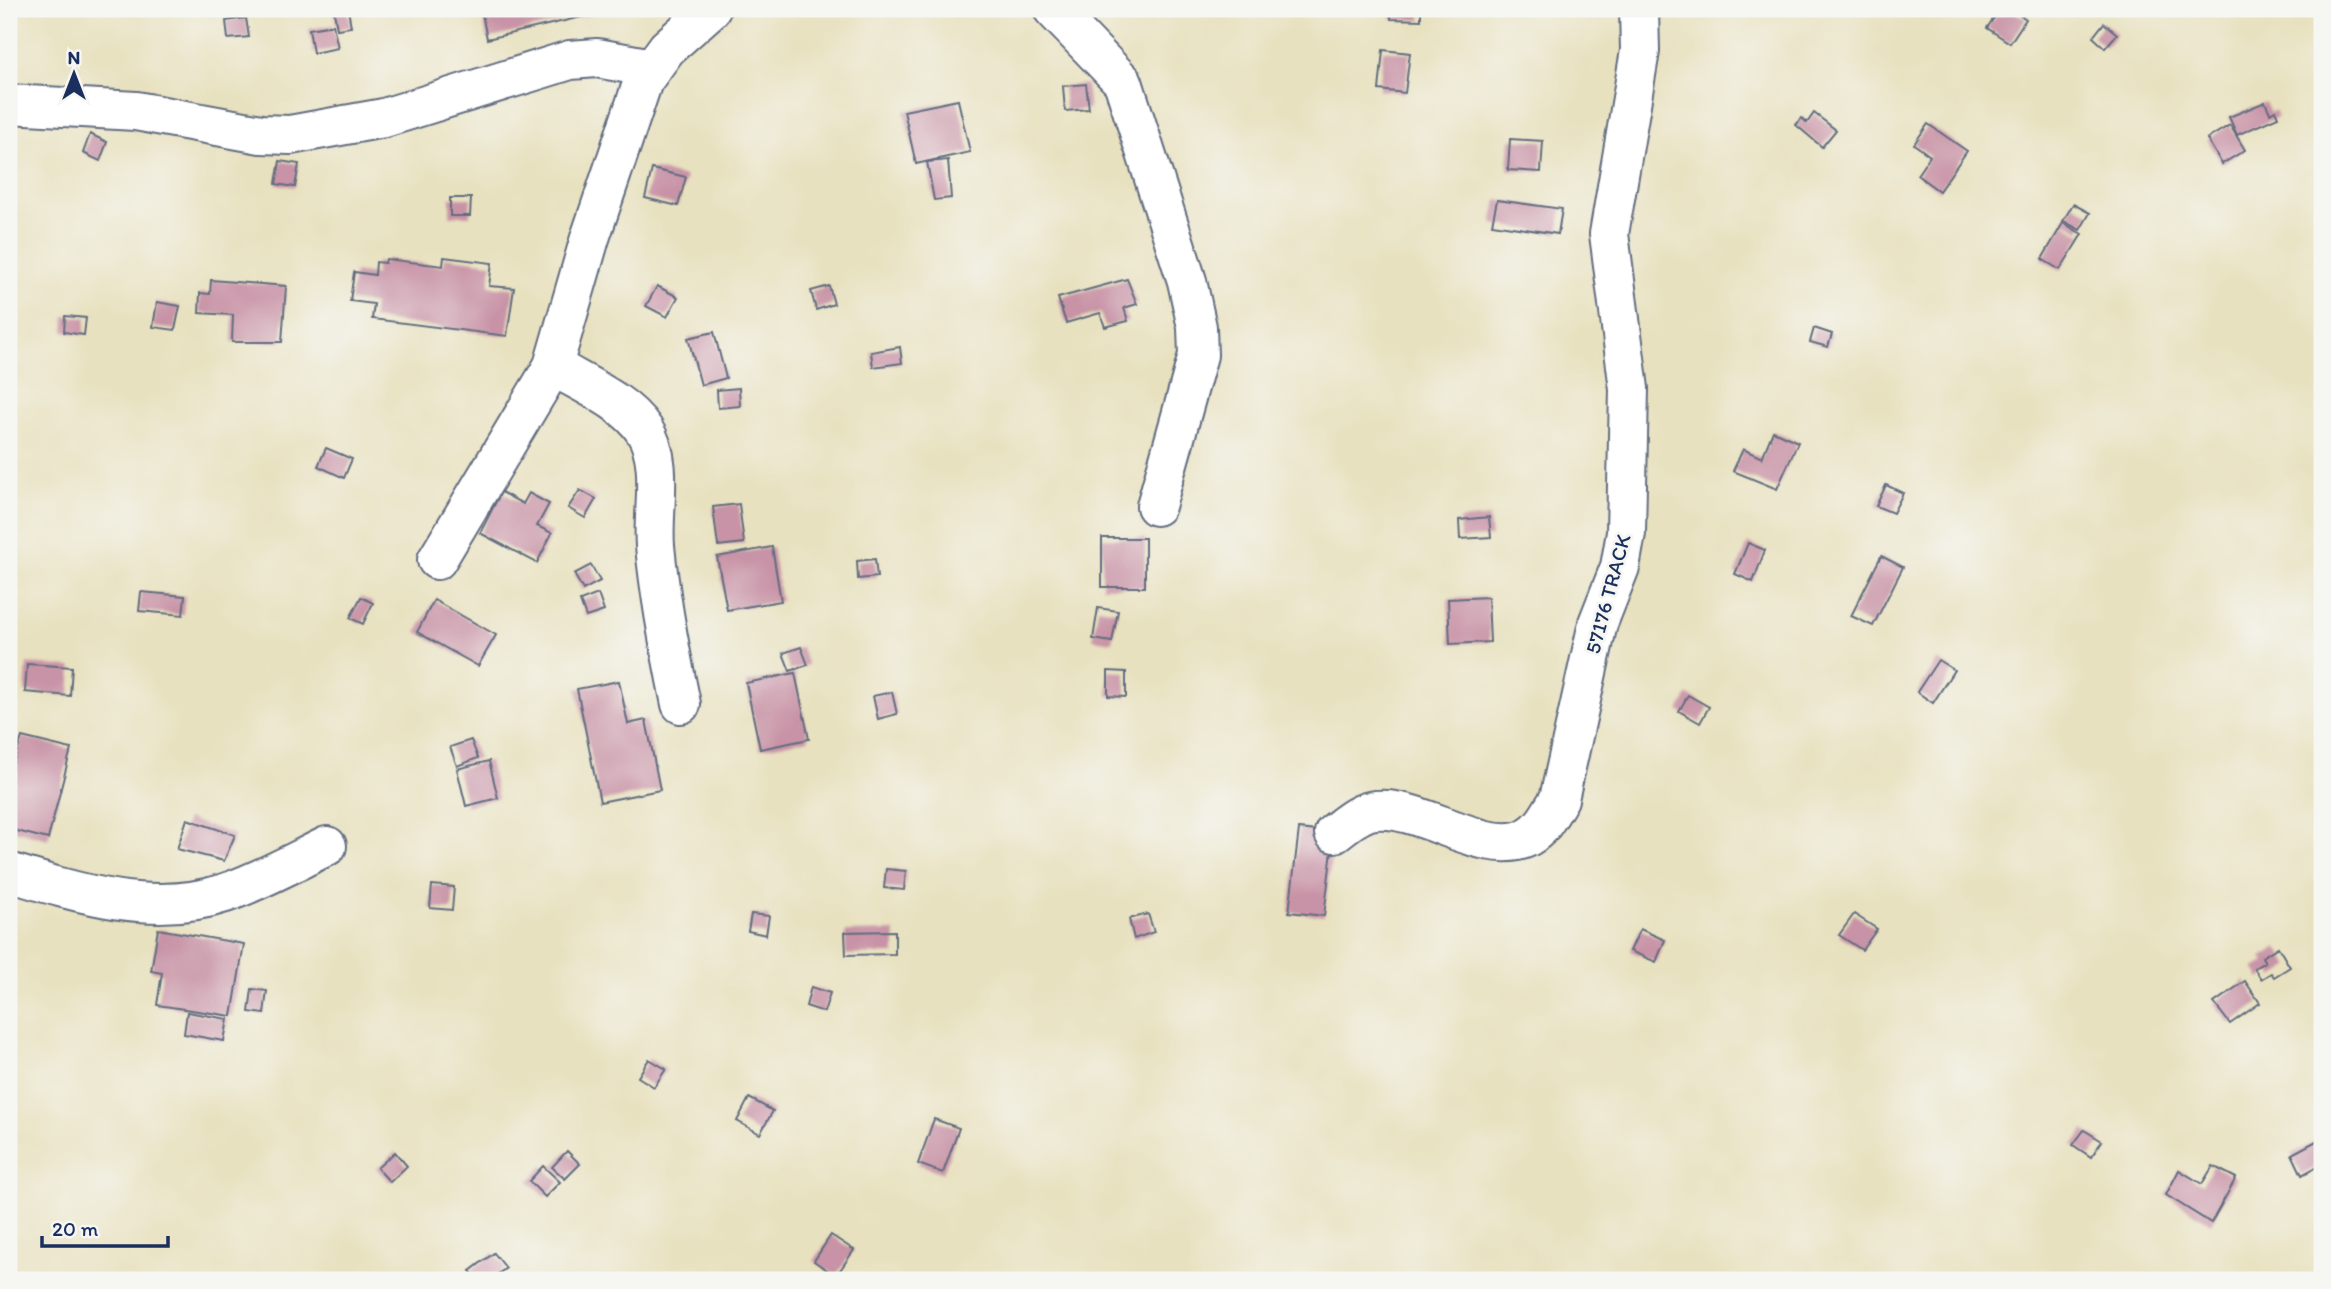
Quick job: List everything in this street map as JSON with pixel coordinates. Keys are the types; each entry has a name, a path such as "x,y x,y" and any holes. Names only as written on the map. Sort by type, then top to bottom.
{"street":[{"path":"436,560 553,366 612,172 643,81 667,48 711,9"},
{"path":"1053,9 1123,82 1187,281 1197,327 1198,355 1156,506"},
{"name":"57176 TRACK","path":"1334,833 1357,816 1375,810 1399,811 1493,841 1510,842 1528,837 1544,824 1559,799 1598,623 1620,567 1626,533 1629,389 1609,234 1640,51 1639,9"},
{"path":"9,104 136,111 261,134 290,135 384,118 570,60 597,58 652,68"},
{"path":"553,366 621,408 635,419 649,441 655,458 655,543 663,615 681,704"},
{"path":"9,872 58,887 132,902 181,903 223,894 327,846"}],"building":[{"path":"348,9 351,27 337,29 334,12"},
{"path":"481,9 588,9 590,15 487,39"},
{"path":"1391,9 1421,9 1421,20 1391,19"},
{"path":"2000,9 2010,9 2026,19 2010,43 1987,28"},
{"path":"246,18 249,37 228,39 226,21"},
{"path":"2104,23 2117,34 2105,48 2093,37"},
{"path":"333,25 338,48 313,53 309,29"},
{"path":"1383,50 1410,53 1405,93 1379,90"},
{"path":"1086,84 1089,109 1065,111 1063,86"},
{"path":"958,100 970,152 916,164 904,111"},
{"path":"2265,102 2270,113 2275,110 2278,117 2237,135 2229,117"},
{"path":"1814,113 1836,130 1822,147 1796,125 1802,118 1807,123"},
{"path":"1928,124 1967,151 1939,191 1917,175 1930,156 1914,144"},
{"path":"2230,125 2245,150 2222,164 2207,139"},
{"path":"90,134 107,142 100,161 83,153"},
{"path":"1510,139 1543,141 1541,172 1508,170"},
{"path":"948,160 951,198 934,200 927,162"},
{"path":"280,161 299,164 295,187 276,184"},
{"path":"652,169 686,177 678,206 645,198"},
{"path":"450,198 471,198 470,216 450,216"},
{"path":"1497,200 1562,209 1558,234 1492,224"},
{"path":"2073,204 2090,213 2080,230 2063,221"},
{"path":"2063,223 2082,234 2060,270 2042,259"},
{"path":"444,257 492,263 489,286 514,288 507,336 372,319 374,304 350,301 354,272 375,275 376,262 385,263 386,259 443,266"},
{"path":"1127,279 1137,304 1124,308 1128,321 1105,327 1100,313 1066,323 1058,298"},
{"path":"211,280 286,286 282,342 232,342 233,315 199,313 200,293 210,294"},
{"path":"657,286 678,297 667,317 646,306"},
{"path":"829,286 834,304 816,310 811,291"},
{"path":"157,302 180,306 175,330 153,327"},
{"path":"65,316 86,318 84,335 64,332"},
{"path":"1814,328 1832,334 1828,347 1810,342"},
{"path":"714,332 726,378 701,385 688,338"},
{"path":"900,347 902,363 873,367 871,352"},
{"path":"739,388 740,406 718,408 717,390"},
{"path":"1773,431 1798,442 1777,489 1733,471 1743,449 1762,458"},
{"path":"326,448 352,459 344,478 318,466"},
{"path":"1886,485 1903,493 1893,513 1876,506"},
{"path":"580,490 596,499 585,518 568,508"},
{"path":"501,492 523,504 529,493 549,504 537,526 552,533 537,563 480,533"},
{"path":"739,504 744,543 718,546 713,507"},
{"path":"1489,517 1491,537 1460,539 1459,520"},
{"path":"1102,538 1145,538 1145,587 1102,587"},
{"path":"1748,543 1765,550 1753,582 1735,574"},
{"path":"772,547 781,601 727,610 717,557"},
{"path":"1881,556 1903,567 1873,626 1851,616"},
{"path":"875,559 877,577 858,579 857,561"},
{"path":"591,565 600,581 583,590 574,574"},
{"path":"141,592 185,596 183,615 139,611"},
{"path":"598,594 604,611 586,617 580,601"},
{"path":"361,597 373,603 363,624 350,618"},
{"path":"1488,597 1490,642 1450,644 1448,599"},
{"path":"434,600 496,635 478,666 417,632"},
{"path":"1098,608 1118,611 1112,642 1093,639"},
{"path":"801,647 808,665 790,671 783,653"},
{"path":"1938,660 1954,670 1933,703 1917,692"},
{"path":"27,664 72,667 70,696 25,692"},
{"path":"1108,671 1126,672 1126,697 1108,696"},
{"path":"795,673 809,739 760,749 746,683"},
{"path":"619,681 628,724 646,720 660,790 600,802 577,689"},
{"path":"892,692 897,714 878,719 873,696"},
{"path":"1688,695 1709,707 1700,723 1679,711"},
{"path":"22,737 71,749 48,839 9,829 9,775"},
{"path":"471,740 478,758 457,766 450,747"},
{"path":"489,761 498,798 466,806 457,769"},
{"path":"187,819 235,835 224,861 177,849"},
{"path":"1299,829 1334,833 1324,916 1289,912"},
{"path":"886,869 906,871 904,890 884,888"},
{"path":"432,885 454,887 452,910 430,908"},
{"path":"751,914 769,916 766,935 748,931"},
{"path":"1148,914 1154,932 1134,939 1129,919"},
{"path":"1854,914 1877,929 1862,950 1839,935"},
{"path":"158,929 244,944 232,1016 157,1005 162,973 151,971"},
{"path":"1640,929 1665,940 1656,962 1630,951"},
{"path":"895,931 895,954 846,955 845,932"},
{"path":"2278,947 2290,967 2274,977 2271,973 2261,979 2254,968 2265,962 2262,957"},
{"path":"2245,981 2260,1003 2230,1024 2214,1003"},
{"path":"811,987 830,993 824,1012 806,1006"},
{"path":"252,989 267,991 264,1014 249,1012"},
{"path":"187,1012 228,1019 224,1041 184,1034"},
{"path":"649,1059 666,1069 654,1087 638,1077"},
{"path":"749,1098 773,1111 760,1134 737,1121"},
{"path":"934,1119 959,1128 943,1173 918,1164"},
{"path":"2084,1130 2102,1141 2091,1157 2073,1145"},
{"path":"2322,1138 2322,1164 2302,1175 2292,1154"},
{"path":"567,1151 580,1164 565,1179 552,1167"},
{"path":"395,1152 407,1166 390,1182 377,1168"},
{"path":"543,1166 560,1182 545,1197 529,1181"},
{"path":"2213,1166 2236,1178 2211,1223 2166,1195 2179,1170 2202,1184"},
{"path":"831,1235 854,1250 836,1276 814,1261"},
{"path":"494,1253 506,1268 490,1280 478,1280 470,1271"}]}
